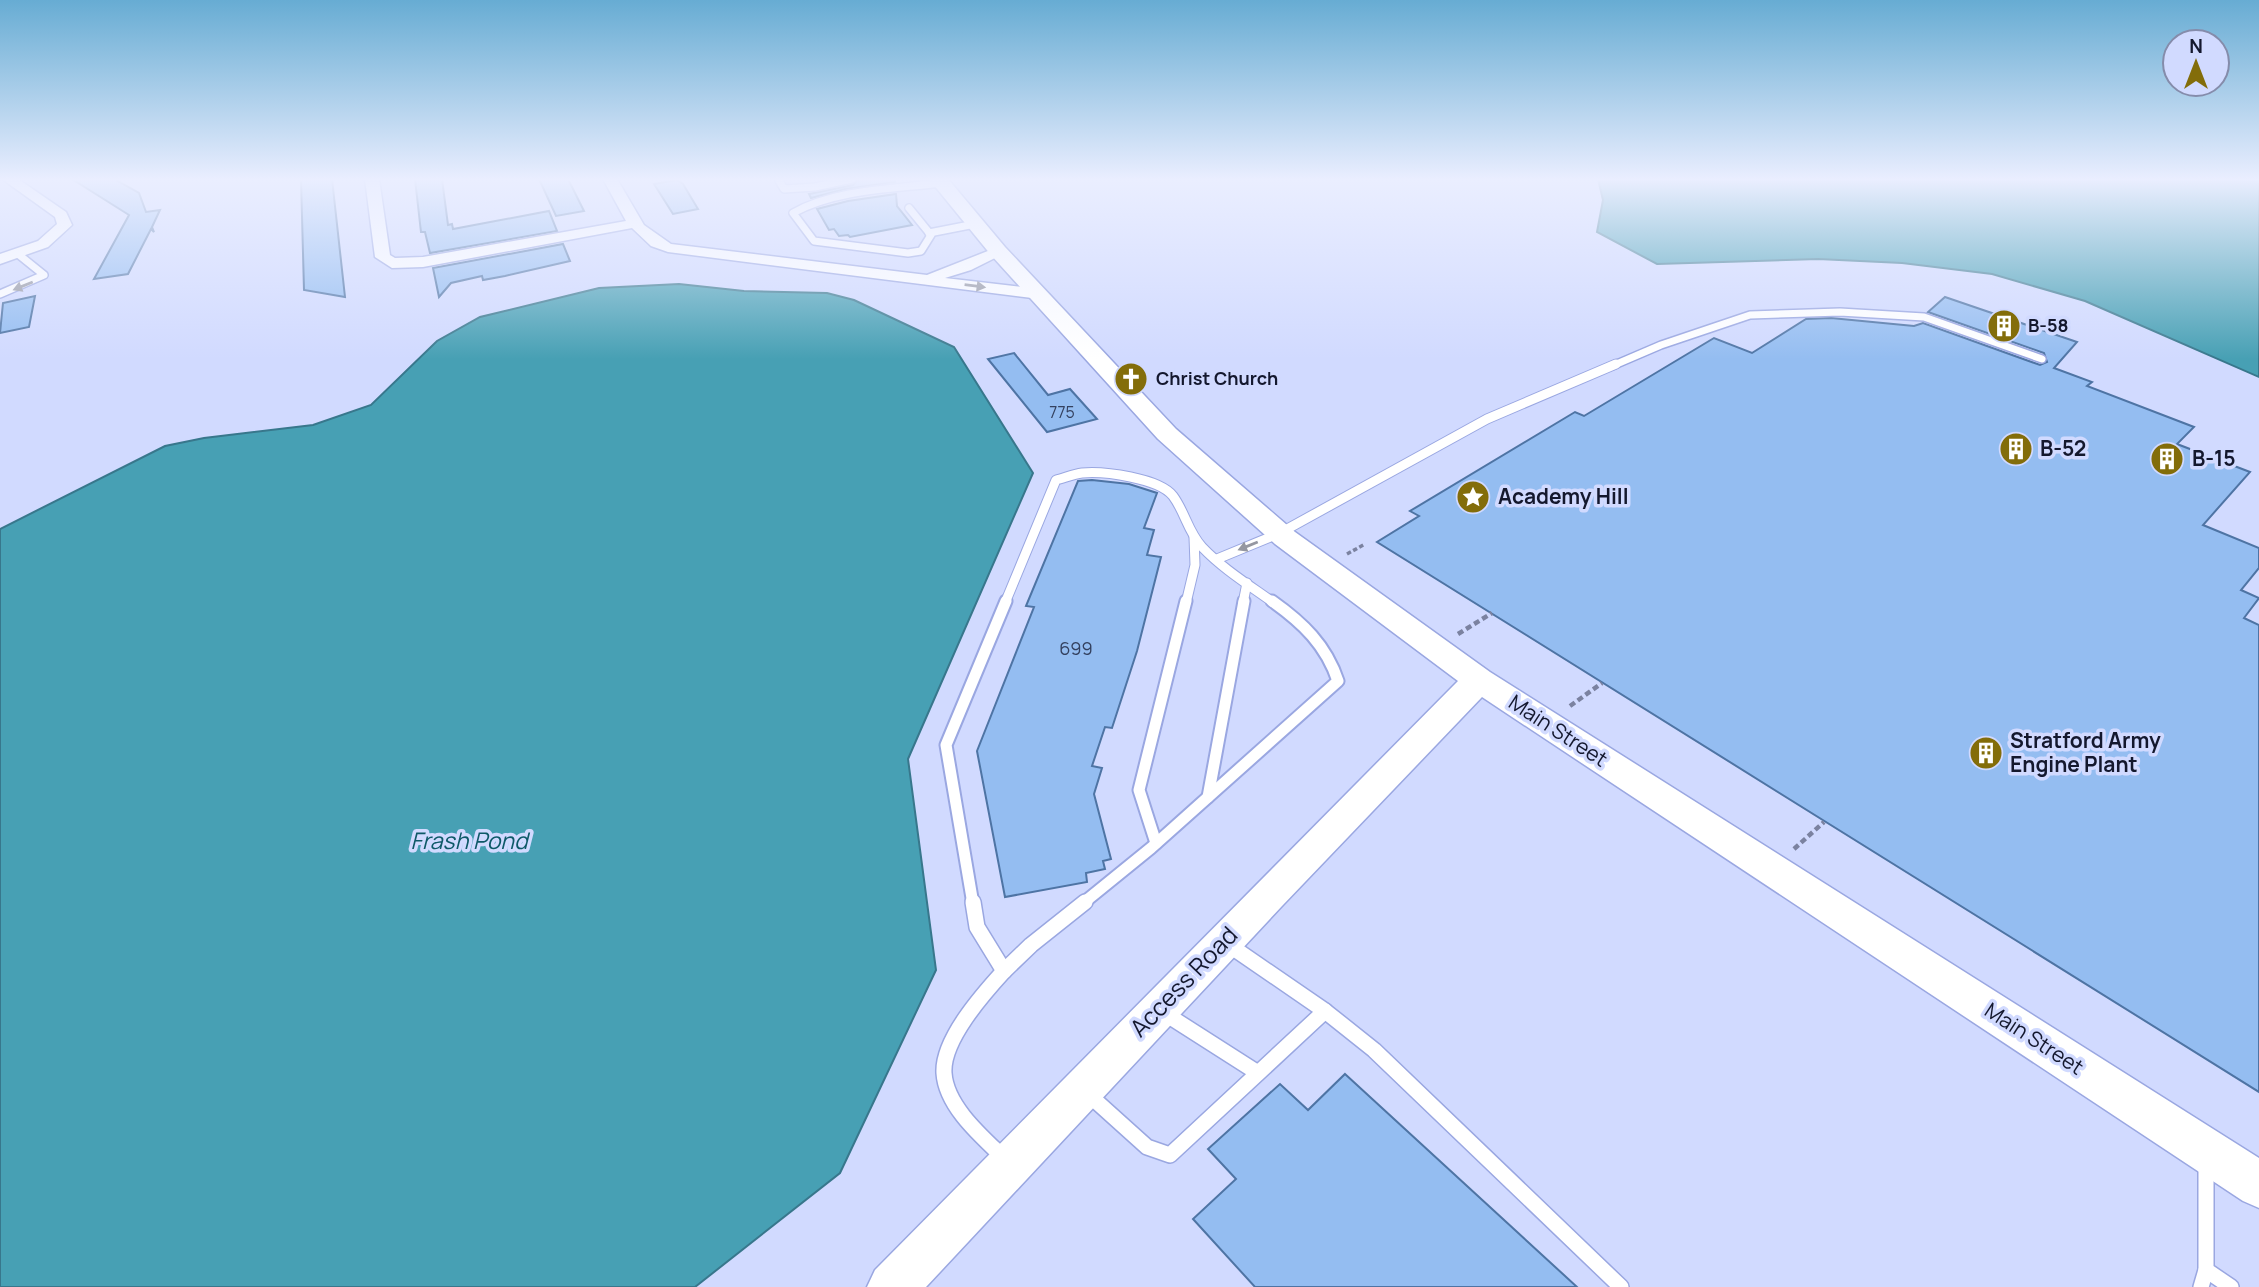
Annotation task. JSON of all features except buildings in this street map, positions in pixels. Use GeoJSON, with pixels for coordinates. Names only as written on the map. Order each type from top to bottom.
{"type":"FeatureCollection","features":[{"type":"Feature","properties":{"kind":"main road","name":"Main Street"},"geometry":{"type":"LineString","coordinates":[[988,239],[1167,434],[1280,534],[1479,680],[2259,1185]]}},
{"type":"Feature","properties":{"kind":"main road","name":"Access Road"},"geometry":{"type":"LineString","coordinates":[[892,1287],[1223,941],[1479,680]]}},
{"type":"Feature","properties":{"kind":"street"},"geometry":{"type":"LineString","coordinates":[[0,260],[49,239]]}},
{"type":"Feature","properties":{"kind":"street"},"geometry":{"type":"LineString","coordinates":[[380,239],[383,257],[392,263],[423,262],[549,239]]}},
{"type":"Feature","properties":{"kind":"street"},"geometry":{"type":"LineString","coordinates":[[652,239],[658,244],[688,252],[1040,294]]}},
{"type":"Feature","properties":{"kind":"street"},"geometry":{"type":"LineString","coordinates":[[910,278],[951,273],[998,251]]}},
{"type":"Feature","properties":{"kind":"lane"},"geometry":{"type":"LineString","coordinates":[[813,239],[823,244],[908,253],[921,251],[928,239]]}},
{"type":"Feature","properties":{"kind":"lane"},"geometry":{"type":"LineString","coordinates":[[0,294],[44,275],[18,254]]}},
{"type":"Feature","properties":{"kind":"lane"},"geometry":{"type":"LineString","coordinates":[[1217,559],[1280,534],[1487,419],[1661,345],[1750,315],[1840,312],[1924,317],[2042,359]]}},
{"type":"Feature","properties":{"kind":"lane"},"geometry":{"type":"LineString","coordinates":[[1004,971],[977,927],[946,745],[1056,480],[1083,473],[1161,483],[1181,506],[1194,536],[1195,565],[1139,790],[1156,843]]}},
{"type":"Feature","properties":{"kind":"lane"},"geometry":{"type":"LineString","coordinates":[[1010,1164],[971,1125],[950,1089],[944,1070],[945,1060],[969,1013],[1004,971],[1062,918],[1121,874],[1338,681],[1335,664],[1317,636],[1217,559],[1194,536]]}},
{"type":"Feature","properties":{"kind":"lane"},"geometry":{"type":"LineString","coordinates":[[1208,797],[1247,583]]}},
{"type":"Feature","properties":{"kind":"lane"},"geometry":{"type":"LineString","coordinates":[[1223,941],[1325,1011],[1374,1050],[1621,1287]]}},
{"type":"Feature","properties":{"kind":"lane"},"geometry":{"type":"LineString","coordinates":[[1158,1009],[1258,1073]]}},
{"type":"Feature","properties":{"kind":"lane"},"geometry":{"type":"LineString","coordinates":[[1082,1088],[1147,1147],[1170,1155],[1325,1011]]}},
{"type":"Feature","properties":{"kind":"lane"},"geometry":{"type":"LineString","coordinates":[[2206,1151],[2204,1279],[2231,1287]]}},
{"type":"Feature","properties":{"kind":"path"},"geometry":{"type":"LineString","coordinates":[[1346,555],[1365,544]]}},
{"type":"Feature","properties":{"kind":"path"},"geometry":{"type":"LineString","coordinates":[[1454,636],[1492,613]]}},
{"type":"Feature","properties":{"kind":"path"},"geometry":{"type":"LineString","coordinates":[[1569,707],[1602,684]]}},
{"type":"Feature","properties":{"kind":"path"},"geometry":{"type":"LineString","coordinates":[[1794,849],[1824,822]]}},
{"type":"Feature","properties":{"kind":"water"},"geometry":{"type":"Polygon","coordinates":[[[1610,239],[2259,239],[2259,377],[2085,301],[1992,274],[1902,263],[1818,259],[1657,264],[1610,239]]]}},
{"type":"Feature","properties":{"kind":"water","name":"Frash Pond"},"geometry":{"type":"Polygon","coordinates":[[[679,284],[744,291],[827,293],[854,300],[954,347],[1033,473],[908,759],[936,970],[840,1173],[695,1287],[0,1287],[0,529],[165,446],[204,438],[313,425],[371,405],[437,341],[480,317],[599,288],[679,284]]]}},
{"type":"Feature","properties":{"kind":"place","name":"B-58"},"geometry":{"type":"Point","coordinates":[2004,326]}},
{"type":"Feature","properties":{"kind":"place","name":"Christ Church"},"geometry":{"type":"Point","coordinates":[1131,379]}},
{"type":"Feature","properties":{"kind":"place","name":"B-52"},"geometry":{"type":"Point","coordinates":[2016,449]}},
{"type":"Feature","properties":{"kind":"place","name":"B-15"},"geometry":{"type":"Point","coordinates":[2167,459]}},
{"type":"Feature","properties":{"kind":"place","name":"Academy Hill"},"geometry":{"type":"Point","coordinates":[1473,497]}},
{"type":"Feature","properties":{"kind":"place","name":"Stratford Army Engine Plant"},"geometry":{"type":"Point","coordinates":[1986,753]}}]}
